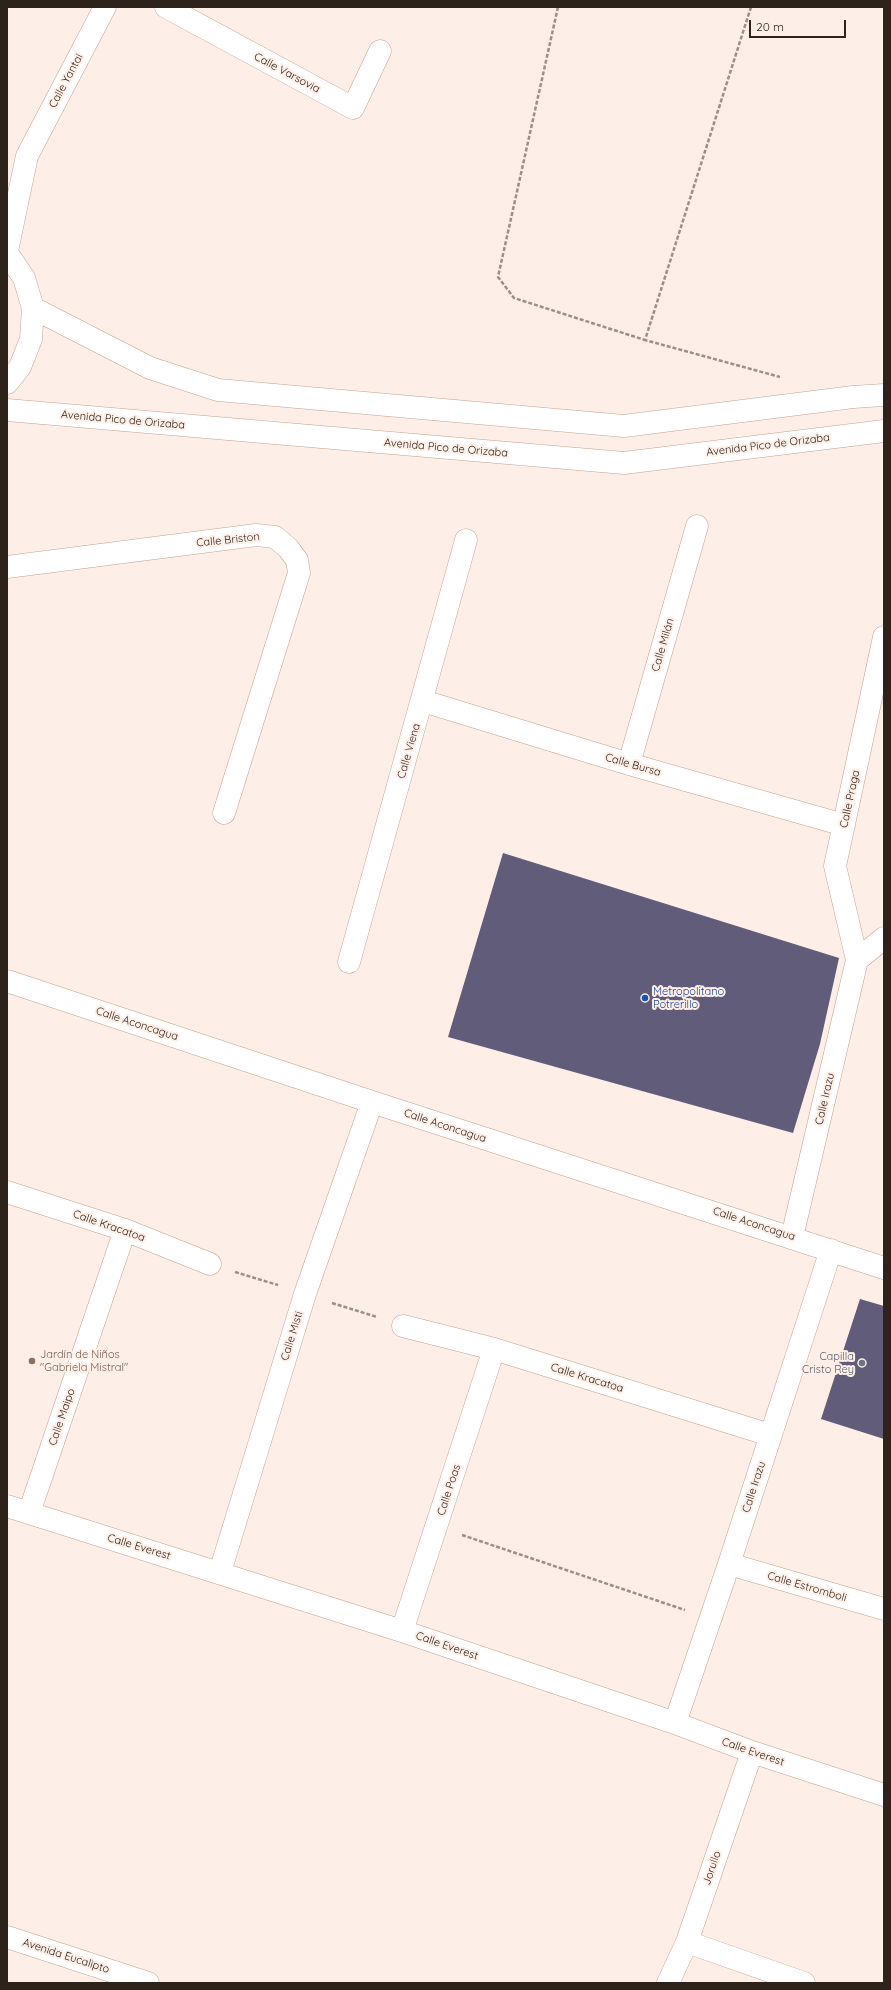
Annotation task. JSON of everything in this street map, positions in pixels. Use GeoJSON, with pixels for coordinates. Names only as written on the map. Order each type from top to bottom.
{"type":"FeatureCollection","features":[{"type":"Feature","properties":{"kind":"street","name":"Calle Yantai"},"geometry":{"type":"LineString","coordinates":[[7,252],[27,156],[105,7]]}},
{"type":"Feature","properties":{"kind":"street","name":"Calle Varsovia"},"geometry":{"type":"LineString","coordinates":[[166,7],[353,108],[380,51]]}},
{"type":"Feature","properties":{"kind":"street","name":"Calle Yantai"},"geometry":{"type":"LineString","coordinates":[[7,174],[27,156]]}},
{"type":"Feature","properties":{"kind":"street"},"geometry":{"type":"LineString","coordinates":[[7,252],[24,278],[33,308],[31,338],[20,367],[7,383]]}},
{"type":"Feature","properties":{"kind":"street"},"geometry":{"type":"LineString","coordinates":[[33,308],[150,368],[218,390],[624,426],[853,397],[884,395]]}},
{"type":"Feature","properties":{"kind":"street","name":"Avenida Pico de Orizaba"},"geometry":{"type":"LineString","coordinates":[[7,410],[624,463],[884,431]]}},
{"type":"Feature","properties":{"kind":"street","name":"Calle Milán"},"geometry":{"type":"LineString","coordinates":[[629,764],[697,526]]}},
{"type":"Feature","properties":{"kind":"street","name":"Calle Briston"},"geometry":{"type":"LineString","coordinates":[[7,567],[256,535],[275,537],[288,548],[297,560],[299,573],[224,813]]}},
{"type":"Feature","properties":{"kind":"street","name":"Calle Viena"},"geometry":{"type":"LineString","coordinates":[[349,962],[423,701],[466,540]]}},
{"type":"Feature","properties":{"kind":"street","name":"Calle Praga"},"geometry":{"type":"LineString","coordinates":[[857,960],[836,866],[884,637]]}},
{"type":"Feature","properties":{"kind":"street","name":"Calle Bursa"},"geometry":{"type":"LineString","coordinates":[[423,701],[629,764],[844,825]]}},
{"type":"Feature","properties":{"kind":"street"},"geometry":{"type":"LineString","coordinates":[[857,960],[884,938]]}},
{"type":"Feature","properties":{"kind":"street","name":"Calle Irazu"},"geometry":{"type":"LineString","coordinates":[[792,1237],[857,960]]}},
{"type":"Feature","properties":{"kind":"street","name":"Calle Aconcagua"},"geometry":{"type":"LineString","coordinates":[[7,981],[372,1102],[884,1268]]}},
{"type":"Feature","properties":{"kind":"street","name":"Calle Misti"},"geometry":{"type":"LineString","coordinates":[[220,1572],[304,1294],[372,1102]]}},
{"type":"Feature","properties":{"kind":"street","name":"Calle Kracatoa"},"geometry":{"type":"LineString","coordinates":[[7,1192],[125,1230],[210,1264]]}},
{"type":"Feature","properties":{"kind":"street","name":"Calle Maipo"},"geometry":{"type":"LineString","coordinates":[[29,1513],[125,1230]]}},
{"type":"Feature","properties":{"kind":"street","name":"Calle Irazu"},"geometry":{"type":"LineString","coordinates":[[675,1723],[729,1564],[831,1250]]}},
{"type":"Feature","properties":{"kind":"street","name":"Calle Kracatoa"},"geometry":{"type":"LineString","coordinates":[[404,1326],[494,1349],[770,1435]]}},
{"type":"Feature","properties":{"kind":"street","name":"Calle Poas"},"geometry":{"type":"LineString","coordinates":[[402,1630],[437,1527],[494,1349]]}},
{"type":"Feature","properties":{"kind":"street","name":"Calle Everest"},"geometry":{"type":"LineString","coordinates":[[7,1506],[402,1630],[675,1723],[752,1752],[884,1795]]}},
{"type":"Feature","properties":{"kind":"street","name":"Calle Estromboli"},"geometry":{"type":"LineString","coordinates":[[729,1564],[884,1609]]}},
{"type":"Feature","properties":{"kind":"street","name":"Jorullo"},"geometry":{"type":"LineString","coordinates":[[668,1983],[687,1942],[752,1752]]}},
{"type":"Feature","properties":{"kind":"street","name":"Avenida Eucalipto"},"geometry":{"type":"LineString","coordinates":[[7,1937],[148,1983]]}},
{"type":"Feature","properties":{"kind":"street"},"geometry":{"type":"LineString","coordinates":[[687,1942],[804,1983]]}},
{"type":"Feature","properties":{"kind":"path"},"geometry":{"type":"LineString","coordinates":[[558,7],[498,277],[514,298],[645,340],[786,379]]}},
{"type":"Feature","properties":{"kind":"path"},"geometry":{"type":"LineString","coordinates":[[645,340],[750,7]]}},
{"type":"Feature","properties":{"kind":"path"},"geometry":{"type":"LineString","coordinates":[[437,1527],[710,1619]]}},
{"type":"Feature","properties":{"kind":"building","name":"Metropolitano Potrerillo"},"geometry":{"type":"Polygon","coordinates":[[[503,853],[839,958],[820,1044],[793,1133],[448,1037],[503,853]]]}},
{"type":"Feature","properties":{"kind":"building","name":"Capilla Cristo Rey"},"geometry":{"type":"Polygon","coordinates":[[[860,1299],[884,1306],[884,1439],[821,1419],[860,1299]]]}},
{"type":"Feature","properties":{"kind":"place","name":"Metropolitano Potrerillo"},"geometry":{"type":"Point","coordinates":[645,998]}},
{"type":"Feature","properties":{"kind":"place","name":"Jardín de Niños \"Gabriela Mistral\""},"geometry":{"type":"Point","coordinates":[32,1361]}},
{"type":"Feature","properties":{"kind":"place","name":"Capilla Cristo Rey"},"geometry":{"type":"Point","coordinates":[862,1363]}}]}
